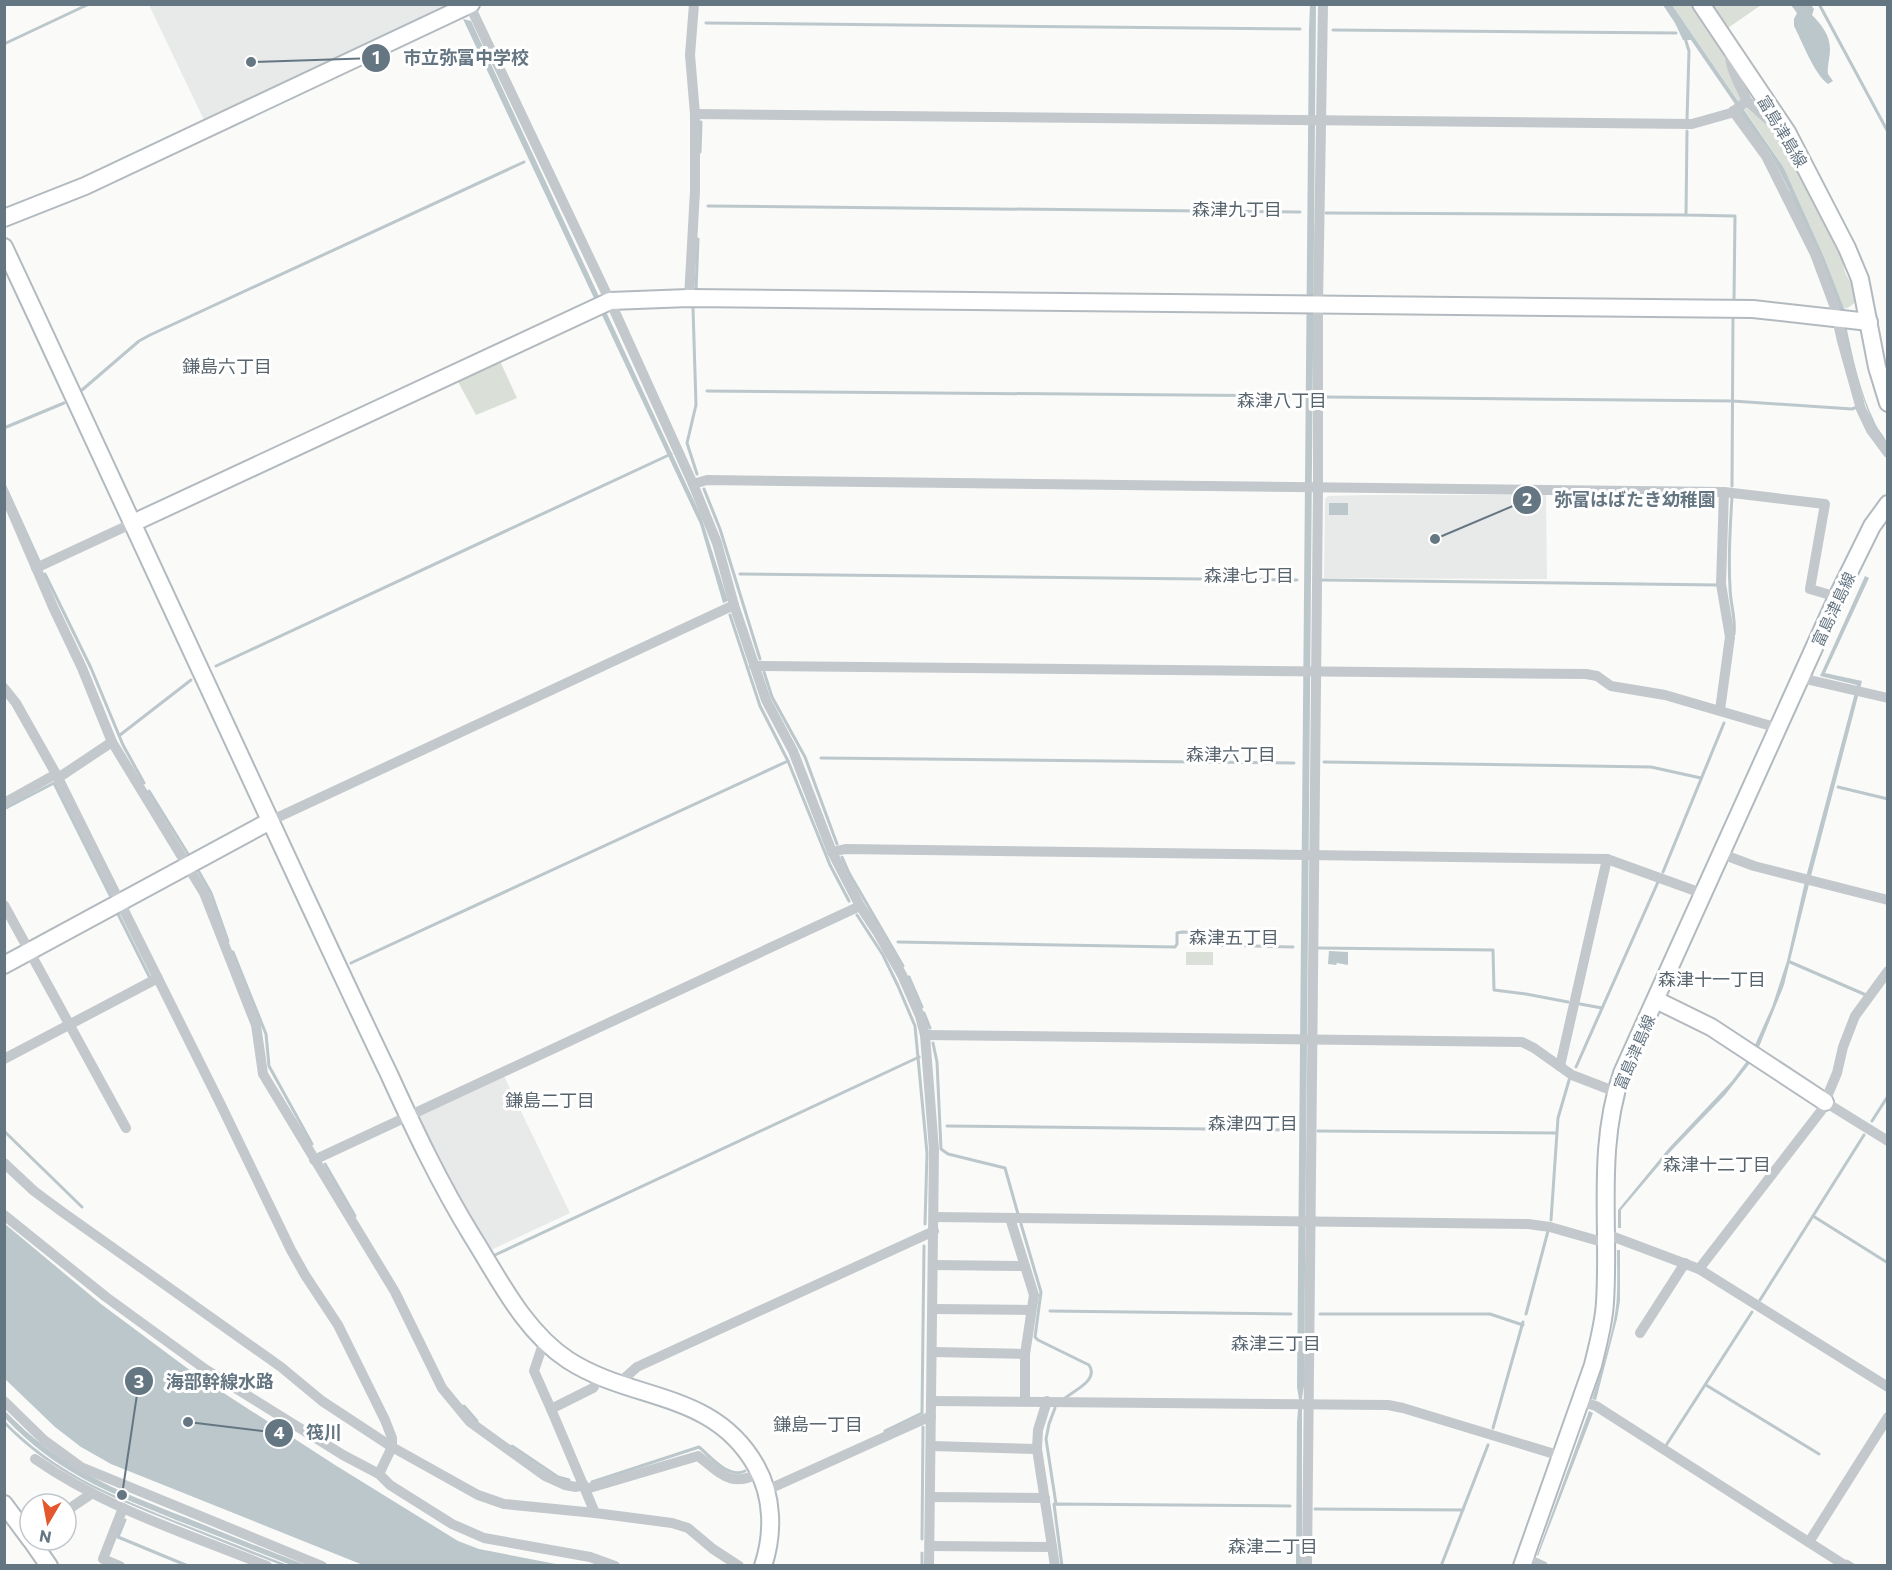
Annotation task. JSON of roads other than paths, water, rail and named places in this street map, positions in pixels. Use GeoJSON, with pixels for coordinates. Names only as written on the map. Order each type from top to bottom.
{"type":"FeatureCollection","features":[{"type":"Feature","properties":{"kind":"street"},"geometry":{"type":"LineString","coordinates":[[689,298],[695,190],[695,114],[690,55],[694,4]]}},
{"type":"Feature","properties":{"kind":"street"},"geometry":{"type":"LineString","coordinates":[[1307,1566],[1303,1403],[1307,1039],[1315,856],[1311,670],[1312,305],[1315,121],[1323,4]]}},
{"type":"Feature","properties":{"kind":"street","name":"富島津島線"},"geometry":{"type":"LineString","coordinates":[[1701,4],[1786,132],[1846,248],[1860,279],[1877,367],[1887,403]]}},
{"type":"Feature","properties":{"kind":"street"},"geometry":{"type":"LineString","coordinates":[[4,218],[85,186],[470,5],[603,304],[693,484],[717,543],[734,605],[766,700],[793,751],[832,852],[860,906],[879,933],[902,975],[920,1016],[925,1035],[934,1150],[929,1566]]}},
{"type":"Feature","properties":{"kind":"street"},"geometry":{"type":"LineString","coordinates":[[1730,47],[1729,58],[1740,106],[1815,254],[1834,305],[1842,319],[1861,409],[1870,430],[1887,453]]}},
{"type":"Feature","properties":{"kind":"street"},"geometry":{"type":"LineString","coordinates":[[695,114],[1692,124],[1740,106],[1786,132]]}},
{"type":"Feature","properties":{"kind":"street"},"geometry":{"type":"LineString","coordinates":[[4,247],[270,821],[453,1206],[524,1317],[544,1341],[568,1359],[600,1377],[672,1400],[720,1423],[735,1435],[760,1473],[769,1498],[770,1535],[763,1566]]}},
{"type":"Feature","properties":{"kind":"street"},"geometry":{"type":"LineString","coordinates":[[36,568],[603,304],[689,298],[1753,309],[1869,322]]}},
{"type":"Feature","properties":{"kind":"street"},"geometry":{"type":"LineString","coordinates":[[693,484],[707,480],[1724,492],[1825,504],[1810,589],[1838,597]]}},
{"type":"Feature","properties":{"kind":"street"},"geometry":{"type":"LineString","coordinates":[[1720,710],[1730,637],[1721,584],[1724,492]]}},
{"type":"Feature","properties":{"kind":"street"},"geometry":{"type":"LineString","coordinates":[[4,493],[82,668],[112,742],[204,893],[256,1025],[263,1074],[395,1293],[442,1388],[470,1422],[545,1476],[576,1487],[585,1487],[698,1456],[730,1479],[745,1481],[760,1473]]}},
{"type":"Feature","properties":{"kind":"street","name":"富島津島線"},"geometry":{"type":"LineString","coordinates":[[1524,1562],[1593,1365],[1599,1339],[1605,1305],[1605,1186],[1608,1137],[1611,1109],[1622,1073],[1838,597],[1872,526],[1887,504]]}},
{"type":"Feature","properties":{"kind":"street"},"geometry":{"type":"LineString","coordinates":[[4,965],[270,821],[734,605]]}},
{"type":"Feature","properties":{"kind":"street"},"geometry":{"type":"LineString","coordinates":[[754,666],[1586,674],[1597,676],[1611,686],[1665,695],[1778,728]]}},
{"type":"Feature","properties":{"kind":"street"},"geometry":{"type":"LineString","coordinates":[[1802,678],[1887,698]]}},
{"type":"Feature","properties":{"kind":"street"},"geometry":{"type":"LineString","coordinates":[[4,688],[16,704],[57,776],[291,1250],[304,1275],[343,1336],[385,1420],[392,1438],[392,1447],[380,1474]]}},
{"type":"Feature","properties":{"kind":"street"},"geometry":{"type":"LineString","coordinates":[[4,803],[57,776],[112,742]]}},
{"type":"Feature","properties":{"kind":"street"},"geometry":{"type":"LineString","coordinates":[[832,852],[845,849],[1607,859],[1704,894]]}},
{"type":"Feature","properties":{"kind":"street"},"geometry":{"type":"LineString","coordinates":[[1722,854],[1754,866],[1887,900]]}},
{"type":"Feature","properties":{"kind":"street"},"geometry":{"type":"LineString","coordinates":[[1560,1066],[1607,859]]}},
{"type":"Feature","properties":{"kind":"street"},"geometry":{"type":"LineString","coordinates":[[4,905],[126,1128]]}},
{"type":"Feature","properties":{"kind":"street"},"geometry":{"type":"LineString","coordinates":[[314,1160],[860,906]]}},
{"type":"Feature","properties":{"kind":"street"},"geometry":{"type":"LineString","coordinates":[[1699,1269],[1821,1111],[1837,1073],[1843,1047],[1855,1016],[1887,971]]}},
{"type":"Feature","properties":{"kind":"street"},"geometry":{"type":"LineString","coordinates":[[4,1059],[158,978]]}},
{"type":"Feature","properties":{"kind":"street"},"geometry":{"type":"LineString","coordinates":[[1656,1000],[1711,1027],[1887,1141]]}},
{"type":"Feature","properties":{"kind":"street"},"geometry":{"type":"LineString","coordinates":[[925,1035],[1522,1042],[1572,1075],[1616,1092]]}},
{"type":"Feature","properties":{"kind":"street"},"geometry":{"type":"LineString","coordinates":[[4,1163],[34,1191],[61,1211],[281,1367],[322,1401],[392,1447],[492,1501],[550,1510],[672,1523],[688,1528],[713,1549],[739,1566]]}},
{"type":"Feature","properties":{"kind":"street"},"geometry":{"type":"LineString","coordinates":[[4,1215],[106,1297],[205,1369],[343,1455],[380,1474],[390,1485],[452,1524],[484,1538],[590,1557],[615,1566]]}},
{"type":"Feature","properties":{"kind":"street"},"geometry":{"type":"LineString","coordinates":[[934,1217],[1528,1224],[1550,1227],[1606,1238],[1699,1269],[1887,1387]]}},
{"type":"Feature","properties":{"kind":"street"},"geometry":{"type":"LineString","coordinates":[[1010,1218],[1034,1295],[1025,1354],[1025,1401]]}},
{"type":"Feature","properties":{"kind":"street"},"geometry":{"type":"LineString","coordinates":[[619,1383],[637,1367],[934,1231]]}},
{"type":"Feature","properties":{"kind":"street"},"geometry":{"type":"LineString","coordinates":[[1640,1333],[1685,1263]]}},
{"type":"Feature","properties":{"kind":"street"},"geometry":{"type":"LineString","coordinates":[[933,1265],[1025,1266]]}},
{"type":"Feature","properties":{"kind":"street"},"geometry":{"type":"LineString","coordinates":[[933,1309],[1031,1310]]}},
{"type":"Feature","properties":{"kind":"street"},"geometry":{"type":"LineString","coordinates":[[544,1341],[534,1371],[595,1513]]}},
{"type":"Feature","properties":{"kind":"street"},"geometry":{"type":"LineString","coordinates":[[932,1352],[1025,1354]]}},
{"type":"Feature","properties":{"kind":"street"},"geometry":{"type":"LineString","coordinates":[[551,1408],[593,1388],[600,1377]]}},
{"type":"Feature","properties":{"kind":"street"},"geometry":{"type":"LineString","coordinates":[[4,1401],[44,1440],[81,1467],[322,1566]]}},
{"type":"Feature","properties":{"kind":"street"},"geometry":{"type":"LineString","coordinates":[[932,1401],[1303,1403],[1403,1408],[1561,1455]]}},
{"type":"Feature","properties":{"kind":"street"},"geometry":{"type":"LineString","coordinates":[[1047,1401],[1038,1430],[1037,1449],[1055,1566]]}},
{"type":"Feature","properties":{"kind":"street"},"geometry":{"type":"LineString","coordinates":[[1580,1401],[1596,1406],[1846,1566]]}},
{"type":"Feature","properties":{"kind":"street"},"geometry":{"type":"LineString","coordinates":[[767,1490],[931,1416]]}},
{"type":"Feature","properties":{"kind":"street"},"geometry":{"type":"LineString","coordinates":[[1809,1542],[1887,1417]]}},
{"type":"Feature","properties":{"kind":"street"},"geometry":{"type":"LineString","coordinates":[[931,1446],[1037,1449]]}},
{"type":"Feature","properties":{"kind":"street"},"geometry":{"type":"LineString","coordinates":[[35,1459],[91,1494],[267,1566]]}},
{"type":"Feature","properties":{"kind":"street"},"geometry":{"type":"LineString","coordinates":[[78,1503],[91,1494]]}},
{"type":"Feature","properties":{"kind":"street"},"geometry":{"type":"LineString","coordinates":[[931,1497],[1045,1498]]}},
{"type":"Feature","properties":{"kind":"street"},"geometry":{"type":"LineString","coordinates":[[4,1504],[18,1523]]}},
{"type":"Feature","properties":{"kind":"street"},"geometry":{"type":"LineString","coordinates":[[120,1566],[103,1559],[123,1508]]}},
{"type":"Feature","properties":{"kind":"street"},"geometry":{"type":"LineString","coordinates":[[930,1546],[1052,1547]]}},
{"type":"Feature","properties":{"kind":"street"},"geometry":{"type":"LineString","coordinates":[[39,1552],[49,1566]]}},
{"type":"Feature","properties":{"kind":"street"},"geometry":{"type":"LineString","coordinates":[[1524,1562],[1543,1566]]}},
{"type":"Feature","properties":{"kind":"waterway"},"geometry":{"type":"LineString","coordinates":[[4,44],[89,4]]}},
{"type":"Feature","properties":{"kind":"waterway"},"geometry":{"type":"LineString","coordinates":[[1819,4],[1888,132]]}},
{"type":"Feature","properties":{"kind":"waterway"},"geometry":{"type":"LineString","coordinates":[[706,23],[1300,29]]}},
{"type":"Feature","properties":{"kind":"waterway"},"geometry":{"type":"LineString","coordinates":[[1333,30],[1676,33]]}},
{"type":"Feature","properties":{"kind":"waterway"},"geometry":{"type":"LineString","coordinates":[[1685,38],[1689,51],[1687,120]]}},
{"type":"Feature","properties":{"kind":"waterway"},"geometry":{"type":"LineString","coordinates":[[700,152],[701,122]]}},
{"type":"Feature","properties":{"kind":"waterway"},"geometry":{"type":"LineString","coordinates":[[1687,131],[1686,215],[1735,216],[1734,301]]}},
{"type":"Feature","properties":{"kind":"waterway"},"geometry":{"type":"LineString","coordinates":[[82,390],[139,341],[150,335],[524,162]]}},
{"type":"Feature","properties":{"kind":"waterway"},"geometry":{"type":"LineString","coordinates":[[708,206],[1300,212]]}},
{"type":"Feature","properties":{"kind":"waterway"},"geometry":{"type":"LineString","coordinates":[[1326,213],[1686,215]]}},
{"type":"Feature","properties":{"kind":"waterway"},"geometry":{"type":"LineString","coordinates":[[696,291],[698,239]]}},
{"type":"Feature","properties":{"kind":"waterway"},"geometry":{"type":"LineString","coordinates":[[693,308],[696,405],[687,443],[697,474]]}},
{"type":"Feature","properties":{"kind":"waterway"},"geometry":{"type":"LineString","coordinates":[[1732,486],[1733,315]]}},
{"type":"Feature","properties":{"kind":"waterway"},"geometry":{"type":"LineString","coordinates":[[707,391],[1299,396]]}},
{"type":"Feature","properties":{"kind":"waterway"},"geometry":{"type":"LineString","coordinates":[[1327,397],[1733,401],[1852,409],[1857,407]]}},
{"type":"Feature","properties":{"kind":"waterway"},"geometry":{"type":"LineString","coordinates":[[4,428],[64,403]]}},
{"type":"Feature","properties":{"kind":"waterway"},"geometry":{"type":"LineString","coordinates":[[216,666],[671,454]]}},
{"type":"Feature","properties":{"kind":"waterway"},"geometry":{"type":"LineString","coordinates":[[4,484],[39,561]]}},
{"type":"Feature","properties":{"kind":"waterway"},"geometry":{"type":"LineString","coordinates":[[704,489],[720,529],[760,659]]}},
{"type":"Feature","properties":{"kind":"waterway"},"geometry":{"type":"LineString","coordinates":[[1732,497],[1729,564],[1734,634]]}},
{"type":"Feature","properties":{"kind":"waterway"},"geometry":{"type":"LineString","coordinates":[[45,574],[91,668],[123,745],[144,783]]}},
{"type":"Feature","properties":{"kind":"waterway"},"geometry":{"type":"LineString","coordinates":[[740,574],[1297,580]]}},
{"type":"Feature","properties":{"kind":"waterway"},"geometry":{"type":"LineString","coordinates":[[1322,580],[1717,585]]}},
{"type":"Feature","properties":{"kind":"waterway"},"geometry":{"type":"LineString","coordinates":[[730,615],[760,706],[788,761],[830,865],[849,901]]}},
{"type":"Feature","properties":{"kind":"waterway"},"geometry":{"type":"LineString","coordinates":[[764,672],[772,697],[805,757],[837,844]]}},
{"type":"Feature","properties":{"kind":"waterway"},"geometry":{"type":"LineString","coordinates":[[120,735],[191,680]]}},
{"type":"Feature","properties":{"kind":"waterway"},"geometry":{"type":"LineString","coordinates":[[1663,872],[1724,723]]}},
{"type":"Feature","properties":{"kind":"waterway"},"geometry":{"type":"LineString","coordinates":[[821,758],[1294,763]]}},
{"type":"Feature","properties":{"kind":"waterway"},"geometry":{"type":"LineString","coordinates":[[351,963],[788,761]]}},
{"type":"Feature","properties":{"kind":"waterway"},"geometry":{"type":"LineString","coordinates":[[1324,762],[1651,767],[1701,778]]}},
{"type":"Feature","properties":{"kind":"waterway"},"geometry":{"type":"LineString","coordinates":[[4,809],[54,783],[110,895]]}},
{"type":"Feature","properties":{"kind":"waterway"},"geometry":{"type":"LineString","coordinates":[[1838,787],[1888,799]]}},
{"type":"Feature","properties":{"kind":"waterway"},"geometry":{"type":"LineString","coordinates":[[149,791],[188,854]]}},
{"type":"Feature","properties":{"kind":"waterway"},"geometry":{"type":"LineString","coordinates":[[842,857],[903,966]]}},
{"type":"Feature","properties":{"kind":"waterway"},"geometry":{"type":"LineString","coordinates":[[199,872],[211,893],[228,941]]}},
{"type":"Feature","properties":{"kind":"waterway"},"geometry":{"type":"LineString","coordinates":[[1576,1067],[1658,882]]}},
{"type":"Feature","properties":{"kind":"waterway"},"geometry":{"type":"LineString","coordinates":[[117,912],[150,978]]}},
{"type":"Feature","properties":{"kind":"waterway"},"geometry":{"type":"LineString","coordinates":[[857,915],[883,955],[915,1026],[927,1153],[925,1224]]}},
{"type":"Feature","properties":{"kind":"waterway"},"geometry":{"type":"LineString","coordinates":[[898,942],[1175,947],[1177,933],[1182,932],[1219,933],[1219,945],[1293,947]]}},
{"type":"Feature","properties":{"kind":"waterway"},"geometry":{"type":"LineString","coordinates":[[1318,948],[1493,950],[1494,990],[1568,1002]]}},
{"type":"Feature","properties":{"kind":"waterway"},"geometry":{"type":"LineString","coordinates":[[233,952],[266,1034],[269,1066],[312,1144]]}},
{"type":"Feature","properties":{"kind":"waterway"},"geometry":{"type":"LineString","coordinates":[[1790,962],[1866,995]]}},
{"type":"Feature","properties":{"kind":"waterway"},"geometry":{"type":"LineString","coordinates":[[909,977],[922,1007]]}},
{"type":"Feature","properties":{"kind":"waterway"},"geometry":{"type":"LineString","coordinates":[[1580,1004],[1602,1008]]}},
{"type":"Feature","properties":{"kind":"waterway"},"geometry":{"type":"LineString","coordinates":[[924,1013],[930,1028]]}},
{"type":"Feature","properties":{"kind":"waterway"},"geometry":{"type":"LineString","coordinates":[[933,1043],[937,1062],[941,1149],[948,1154],[1005,1168],[1018,1214]]}},
{"type":"Feature","properties":{"kind":"waterway"},"geometry":{"type":"LineString","coordinates":[[495,1255],[919,1057]]}},
{"type":"Feature","properties":{"kind":"waterway"},"geometry":{"type":"LineString","coordinates":[[1551,1220],[1558,1118],[1570,1077]]}},
{"type":"Feature","properties":{"kind":"waterway"},"geometry":{"type":"LineString","coordinates":[[1872,1121],[1888,1096]]}},
{"type":"Feature","properties":{"kind":"waterway"},"geometry":{"type":"LineString","coordinates":[[947,1126],[1293,1130]]}},
{"type":"Feature","properties":{"kind":"waterway"},"geometry":{"type":"LineString","coordinates":[[4,1131],[82,1207]]}},
{"type":"Feature","properties":{"kind":"waterway"},"geometry":{"type":"LineString","coordinates":[[1318,1131],[1556,1133]]}},
{"type":"Feature","properties":{"kind":"waterway"},"geometry":{"type":"LineString","coordinates":[[1760,1300],[1864,1135]]}},
{"type":"Feature","properties":{"kind":"waterway"},"geometry":{"type":"LineString","coordinates":[[325,1164],[355,1216]]}},
{"type":"Feature","properties":{"kind":"waterway"},"geometry":{"type":"LineString","coordinates":[[1813,1216],[1888,1263]]}},
{"type":"Feature","properties":{"kind":"waterway"},"geometry":{"type":"LineString","coordinates":[[1021,1224],[1041,1292],[1035,1337],[1089,1365],[1091,1370],[1088,1380],[1065,1398]]}},
{"type":"Feature","properties":{"kind":"waterway"},"geometry":{"type":"LineString","coordinates":[[1526,1314],[1548,1231]]}},
{"type":"Feature","properties":{"kind":"waterway"},"geometry":{"type":"LineString","coordinates":[[885,1431],[922,1413],[924,1246]]}},
{"type":"Feature","properties":{"kind":"waterway"},"geometry":{"type":"LineString","coordinates":[[1050,1311],[1291,1314]]}},
{"type":"Feature","properties":{"kind":"waterway"},"geometry":{"type":"LineString","coordinates":[[1665,1447],[1752,1312]]}},
{"type":"Feature","properties":{"kind":"waterway"},"geometry":{"type":"LineString","coordinates":[[1320,1314],[1490,1314],[1523,1325]]}},
{"type":"Feature","properties":{"kind":"waterway"},"geometry":{"type":"LineString","coordinates":[[1493,1428],[1523,1322]]}},
{"type":"Feature","properties":{"kind":"waterway"},"geometry":{"type":"LineString","coordinates":[[1706,1385],[1819,1454]]}},
{"type":"Feature","properties":{"kind":"waterway"},"geometry":{"type":"LineString","coordinates":[[464,1406],[477,1421]]}},
{"type":"Feature","properties":{"kind":"waterway"},"geometry":{"type":"LineString","coordinates":[[1055,1408],[1046,1439],[1056,1504]]}},
{"type":"Feature","properties":{"kind":"waterway"},"geometry":{"type":"LineString","coordinates":[[922,1539],[923,1427]]}},
{"type":"Feature","properties":{"kind":"waterway"},"geometry":{"type":"LineString","coordinates":[[1441,1566],[1488,1445]]}},
{"type":"Feature","properties":{"kind":"waterway"},"geometry":{"type":"LineString","coordinates":[[512,1446],[558,1477],[569,1480]]}},
{"type":"Feature","properties":{"kind":"waterway"},"geometry":{"type":"LineString","coordinates":[[592,1482],[699,1447],[726,1470],[739,1473],[745,1471]]}},
{"type":"Feature","properties":{"kind":"waterway"},"geometry":{"type":"LineString","coordinates":[[1062,1566],[1054,1504],[1290,1506]]}},
{"type":"Feature","properties":{"kind":"waterway"},"geometry":{"type":"LineString","coordinates":[[1315,1509],[1463,1510]]}},
{"type":"Feature","properties":{"kind":"waterway"},"geometry":{"type":"LineString","coordinates":[[125,1520],[118,1537],[188,1566]]}},
{"type":"Feature","properties":{"kind":"waterway"},"geometry":{"type":"LineString","coordinates":[[922,1553],[922,1566]]}},
{"type":"Feature","properties":{"kind":"waterway"},"geometry":{"type":"LineString","coordinates":[[1847,1561],[1855,1566]]}},
{"type":"Feature","properties":{"kind":"place","name":"市立弥冨中学校"},"geometry":{"type":"Point","coordinates":[251,62]}},
{"type":"Feature","properties":{"kind":"place","name":"弥富はばたき幼稚園"},"geometry":{"type":"Point","coordinates":[1435,539]}},
{"type":"Feature","properties":{"kind":"place","name":"筏川"},"geometry":{"type":"Point","coordinates":[188,1422]}},
{"type":"Feature","properties":{"kind":"place","name":"海部幹線水路"},"geometry":{"type":"Point","coordinates":[122,1495]}},
{"type":"Feature","properties":{"kind":"district","name":"森津九丁目"},"geometry":{"type":"Point","coordinates":[1237,209]}},
{"type":"Feature","properties":{"kind":"district","name":"鎌島六丁目"},"geometry":{"type":"Point","coordinates":[227,366]}},
{"type":"Feature","properties":{"kind":"district","name":"森津八丁目"},"geometry":{"type":"Point","coordinates":[1282,400]}},
{"type":"Feature","properties":{"kind":"district","name":"森津七丁目"},"geometry":{"type":"Point","coordinates":[1249,575]}},
{"type":"Feature","properties":{"kind":"district","name":"森津六丁目"},"geometry":{"type":"Point","coordinates":[1231,754]}},
{"type":"Feature","properties":{"kind":"district","name":"森津五丁目"},"geometry":{"type":"Point","coordinates":[1234,937]}},
{"type":"Feature","properties":{"kind":"district","name":"森津十一丁目"},"geometry":{"type":"Point","coordinates":[1712,979]}},
{"type":"Feature","properties":{"kind":"district","name":"鎌島二丁目"},"geometry":{"type":"Point","coordinates":[550,1100]}},
{"type":"Feature","properties":{"kind":"district","name":"森津四丁目"},"geometry":{"type":"Point","coordinates":[1253,1123]}},
{"type":"Feature","properties":{"kind":"district","name":"森津十二丁目"},"geometry":{"type":"Point","coordinates":[1717,1164]}},
{"type":"Feature","properties":{"kind":"district","name":"森津三丁目"},"geometry":{"type":"Point","coordinates":[1276,1343]}},
{"type":"Feature","properties":{"kind":"district","name":"鎌島一丁目"},"geometry":{"type":"Point","coordinates":[818,1424]}},
{"type":"Feature","properties":{"kind":"district","name":"森津二丁目"},"geometry":{"type":"Point","coordinates":[1273,1546]}}]}
